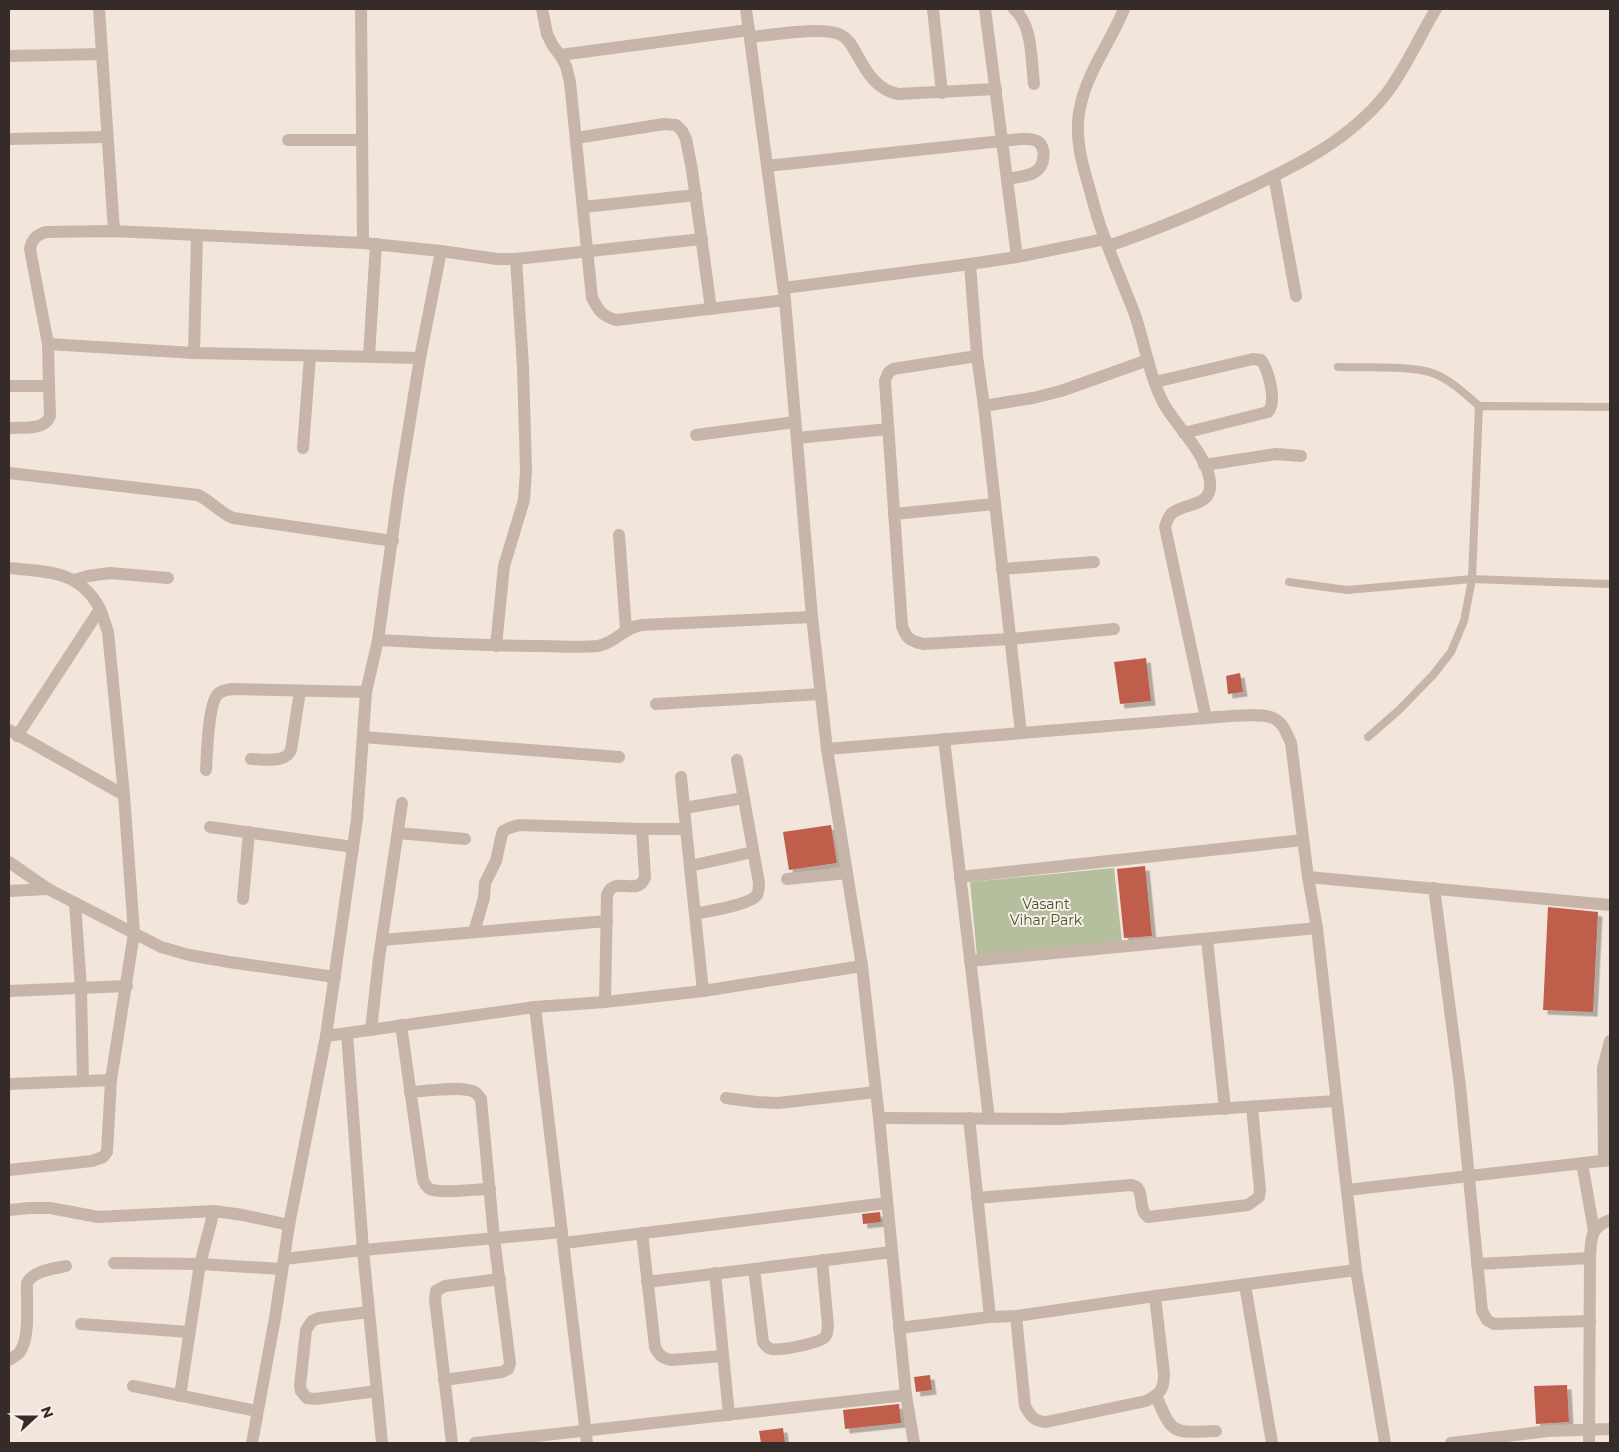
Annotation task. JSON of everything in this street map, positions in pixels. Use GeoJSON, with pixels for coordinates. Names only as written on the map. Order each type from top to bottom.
{"type":"FeatureCollection","features":[{"type":"Feature","properties":{"kind":"street"},"geometry":{"type":"LineString","coordinates":[[99,9],[114,232]]}},
{"type":"Feature","properties":{"kind":"street"},"geometry":{"type":"LineString","coordinates":[[361,9],[362,243]]}},
{"type":"Feature","properties":{"kind":"street"},"geometry":{"type":"LineString","coordinates":[[542,9],[547,34],[566,66],[570,82],[592,298],[598,310],[606,317],[616,320],[711,309],[784,294],[1106,242],[1161,227],[1210,207],[1295,166],[1332,144],[1360,122],[1386,94],[1412,54],[1436,9]]}},
{"type":"Feature","properties":{"kind":"street"},"geometry":{"type":"LineString","coordinates":[[746,9],[784,294],[812,617],[827,749],[862,966],[906,1395],[914,1443]]}},
{"type":"Feature","properties":{"kind":"street"},"geometry":{"type":"LineString","coordinates":[[933,9],[942,93]]}},
{"type":"Feature","properties":{"kind":"street"},"geometry":{"type":"LineString","coordinates":[[985,9],[1017,257]]}},
{"type":"Feature","properties":{"kind":"street"},"geometry":{"type":"LineString","coordinates":[[1014,9],[1025,22],[1028,33],[1034,84]]}},
{"type":"Feature","properties":{"kind":"street"},"geometry":{"type":"LineString","coordinates":[[1124,9],[1083,93],[1078,134],[1084,169],[1106,242],[1134,314],[1155,382],[1165,405],[1201,458],[1208,473],[1210,487],[1204,500],[1172,514],[1167,520],[1165,527],[1206,718]]}},
{"type":"Feature","properties":{"kind":"street"},"geometry":{"type":"LineString","coordinates":[[560,54],[749,34],[820,31],[843,36],[849,42],[870,77],[883,89],[898,94],[996,89]]}},
{"type":"Feature","properties":{"kind":"street"},"geometry":{"type":"LineString","coordinates":[[9,56],[102,54]]}},
{"type":"Feature","properties":{"kind":"street"},"geometry":{"type":"LineString","coordinates":[[576,138],[664,124],[676,125],[682,131],[686,139],[696,195],[711,309]]}},
{"type":"Feature","properties":{"kind":"street"},"geometry":{"type":"LineString","coordinates":[[9,138],[107,137]]}},
{"type":"Feature","properties":{"kind":"street"},"geometry":{"type":"LineString","coordinates":[[767,166],[1031,138],[1038,141],[1042,148],[1043,160],[1041,167],[1035,172],[1007,179]]}},
{"type":"Feature","properties":{"kind":"street"},"geometry":{"type":"LineString","coordinates":[[288,140],[362,140]]}},
{"type":"Feature","properties":{"kind":"street"},"geometry":{"type":"LineString","coordinates":[[1274,176],[1296,296]]}},
{"type":"Feature","properties":{"kind":"street"},"geometry":{"type":"LineString","coordinates":[[583,207],[696,195]]}},
{"type":"Feature","properties":{"kind":"street"},"geometry":{"type":"LineString","coordinates":[[9,428],[44,425],[50,416],[48,344],[30,249],[32,240],[46,232],[114,232],[362,243],[496,259],[516,259],[702,239]]}},
{"type":"Feature","properties":{"kind":"street"},"geometry":{"type":"LineString","coordinates":[[194,353],[197,237]]}},
{"type":"Feature","properties":{"kind":"street"},"geometry":{"type":"LineString","coordinates":[[370,356],[376,244]]}},
{"type":"Feature","properties":{"kind":"street"},"geometry":{"type":"LineString","coordinates":[[252,1443],[275,1318],[289,1225],[326,1036],[357,819],[366,692],[378,640],[398,488],[420,358],[441,251]]}},
{"type":"Feature","properties":{"kind":"street"},"geometry":{"type":"LineString","coordinates":[[496,646],[504,566],[524,500],[526,470],[523,366],[516,259]]}},
{"type":"Feature","properties":{"kind":"street"},"geometry":{"type":"LineString","coordinates":[[970,264],[977,356],[1021,733]]}},
{"type":"Feature","properties":{"kind":"street"},"geometry":{"type":"LineString","coordinates":[[48,344],[194,353],[420,358]]}},
{"type":"Feature","properties":{"kind":"street"},"geometry":{"type":"LineString","coordinates":[[302,448],[310,356]]}},
{"type":"Feature","properties":{"kind":"street"},"geometry":{"type":"LineString","coordinates":[[977,356],[893,369],[888,373],[885,381],[902,626],[906,635],[911,641],[923,644],[1010,639],[1114,629]]}},
{"type":"Feature","properties":{"kind":"street"},"geometry":{"type":"LineString","coordinates":[[1155,382],[1253,359],[1261,360],[1265,365],[1273,402],[1268,412],[1184,433]]}},
{"type":"Feature","properties":{"kind":"street"},"geometry":{"type":"LineString","coordinates":[[984,406],[1033,398],[1061,391],[1148,360]]}},
{"type":"Feature","properties":{"kind":"street"},"geometry":{"type":"LineString","coordinates":[[9,386],[49,386]]}},
{"type":"Feature","properties":{"kind":"street"},"geometry":{"type":"LineString","coordinates":[[696,435],[795,422]]}},
{"type":"Feature","properties":{"kind":"street"},"geometry":{"type":"LineString","coordinates":[[797,438],[888,429]]}},
{"type":"Feature","properties":{"kind":"street"},"geometry":{"type":"LineString","coordinates":[[1204,465],[1276,454],[1301,456]]}},
{"type":"Feature","properties":{"kind":"street"},"geometry":{"type":"LineString","coordinates":[[9,473],[198,495],[206,499],[223,514],[233,518],[392,541]]}},
{"type":"Feature","properties":{"kind":"street"},"geometry":{"type":"LineString","coordinates":[[894,514],[994,504]]}},
{"type":"Feature","properties":{"kind":"street"},"geometry":{"type":"LineString","coordinates":[[619,535],[626,630]]}},
{"type":"Feature","properties":{"kind":"street"},"geometry":{"type":"LineString","coordinates":[[1002,569],[1094,562]]}},
{"type":"Feature","properties":{"kind":"street"},"geometry":{"type":"LineString","coordinates":[[9,568],[60,574],[74,580],[88,590],[100,608],[108,632],[124,795],[134,933],[111,1080],[107,1152],[103,1157],[92,1161],[9,1170]]}},
{"type":"Feature","properties":{"kind":"street"},"geometry":{"type":"LineString","coordinates":[[74,580],[110,573],[168,578]]}},
{"type":"Feature","properties":{"kind":"street"},"geometry":{"type":"LineString","coordinates":[[100,608],[13,733],[124,795]]}},
{"type":"Feature","properties":{"kind":"street"},"geometry":{"type":"LineString","coordinates":[[378,640],[496,646],[597,646],[614,641],[633,626],[812,617]]}},
{"type":"Feature","properties":{"kind":"street"},"geometry":{"type":"LineString","coordinates":[[206,770],[211,707],[216,695],[223,690],[366,692]]}},
{"type":"Feature","properties":{"kind":"street"},"geometry":{"type":"LineString","coordinates":[[250,759],[284,758],[289,755],[300,691]]}},
{"type":"Feature","properties":{"kind":"street"},"geometry":{"type":"LineString","coordinates":[[656,704],[821,694]]}},
{"type":"Feature","properties":{"kind":"street"},"geometry":{"type":"LineString","coordinates":[[827,749],[1256,715],[1273,718],[1284,728],[1291,743],[1308,876],[1317,928],[1356,1270],[1385,1443]]}},
{"type":"Feature","properties":{"kind":"street"},"geometry":{"type":"LineString","coordinates":[[363,737],[619,757]]}},
{"type":"Feature","properties":{"kind":"street"},"geometry":{"type":"LineString","coordinates":[[944,739],[989,1119]]}},
{"type":"Feature","properties":{"kind":"street"},"geometry":{"type":"LineString","coordinates":[[695,914],[745,902],[754,898],[758,893],[759,883],[738,760]]}},
{"type":"Feature","properties":{"kind":"street"},"geometry":{"type":"LineString","coordinates":[[681,777],[703,991]]}},
{"type":"Feature","properties":{"kind":"street"},"geometry":{"type":"LineString","coordinates":[[684,808],[744,798]]}},
{"type":"Feature","properties":{"kind":"street"},"geometry":{"type":"LineString","coordinates":[[370,1030],[402,803]]}},
{"type":"Feature","properties":{"kind":"street"},"geometry":{"type":"LineString","coordinates":[[474,932],[484,898],[485,883],[496,861],[504,831],[509,828],[519,825],[686,830]]}},
{"type":"Feature","properties":{"kind":"street"},"geometry":{"type":"LineString","coordinates":[[210,828],[352,847]]}},
{"type":"Feature","properties":{"kind":"street"},"geometry":{"type":"LineString","coordinates":[[605,1002],[607,895],[609,889],[617,885],[635,886],[644,881],[642,830]]}},
{"type":"Feature","properties":{"kind":"street"},"geometry":{"type":"LineString","coordinates":[[243,899],[249,832]]}},
{"type":"Feature","properties":{"kind":"street"},"geometry":{"type":"LineString","coordinates":[[398,833],[465,839]]}},
{"type":"Feature","properties":{"kind":"street"},"geometry":{"type":"LineString","coordinates":[[960,877],[1303,840]]}},
{"type":"Feature","properties":{"kind":"street"},"geometry":{"type":"LineString","coordinates":[[690,866],[753,852]]}},
{"type":"Feature","properties":{"kind":"street"},"geometry":{"type":"LineString","coordinates":[[9,862],[48,889],[162,947],[189,955],[229,962],[335,977]]}},
{"type":"Feature","properties":{"kind":"street"},"geometry":{"type":"LineString","coordinates":[[786,879],[847,873]]}},
{"type":"Feature","properties":{"kind":"street"},"geometry":{"type":"LineString","coordinates":[[1308,876],[1610,906]]}},
{"type":"Feature","properties":{"kind":"street"},"geometry":{"type":"LineString","coordinates":[[1434,888],[1460,1086],[1482,1311],[1487,1320],[1494,1324],[1590,1321]]}},
{"type":"Feature","properties":{"kind":"street"},"geometry":{"type":"LineString","coordinates":[[9,892],[48,889]]}},
{"type":"Feature","properties":{"kind":"street"},"geometry":{"type":"LineString","coordinates":[[75,903],[81,988],[83,1081]]}},
{"type":"Feature","properties":{"kind":"street"},"geometry":{"type":"LineString","coordinates":[[382,940],[607,921]]}},
{"type":"Feature","properties":{"kind":"street"},"geometry":{"type":"LineString","coordinates":[[970,962],[1317,928]]}},
{"type":"Feature","properties":{"kind":"street"},"geometry":{"type":"LineString","coordinates":[[1207,939],[1225,1109]]}},
{"type":"Feature","properties":{"kind":"street"},"geometry":{"type":"LineString","coordinates":[[326,1036],[535,1007],[605,1002],[703,991],[862,966]]}},
{"type":"Feature","properties":{"kind":"street"},"geometry":{"type":"LineString","coordinates":[[9,991],[127,986]]}},
{"type":"Feature","properties":{"kind":"street"},"geometry":{"type":"LineString","coordinates":[[535,1007],[586,1437]]}},
{"type":"Feature","properties":{"kind":"street"},"geometry":{"type":"LineString","coordinates":[[402,1026],[423,1180],[426,1186],[432,1190],[441,1191],[490,1189]]}},
{"type":"Feature","properties":{"kind":"street"},"geometry":{"type":"LineString","coordinates":[[347,1033],[363,1250],[382,1443]]}},
{"type":"Feature","properties":{"kind":"street"},"geometry":{"type":"LineString","coordinates":[[1346,1190],[1607,1160],[1603,1068],[1610,1041]]}},
{"type":"Feature","properties":{"kind":"street"},"geometry":{"type":"LineString","coordinates":[[9,1084],[111,1080]]}},
{"type":"Feature","properties":{"kind":"street"},"geometry":{"type":"LineString","coordinates":[[410,1092],[463,1090],[477,1093],[481,1099],[494,1238],[510,1363],[508,1369],[502,1372],[444,1380]]}},
{"type":"Feature","properties":{"kind":"street"},"geometry":{"type":"LineString","coordinates":[[726,1098],[778,1103],[876,1092]]}},
{"type":"Feature","properties":{"kind":"street"},"geometry":{"type":"LineString","coordinates":[[879,1118],[1061,1119],[1336,1101]]}},
{"type":"Feature","properties":{"kind":"street"},"geometry":{"type":"LineString","coordinates":[[977,1198],[1131,1185],[1139,1188],[1142,1210],[1148,1216],[1248,1205],[1259,1197],[1260,1190],[1252,1107]]}},
{"type":"Feature","properties":{"kind":"street"},"geometry":{"type":"LineString","coordinates":[[969,1118],[990,1317]]}},
{"type":"Feature","properties":{"kind":"street"},"geometry":{"type":"LineString","coordinates":[[1582,1163],[1594,1231]]}},
{"type":"Feature","properties":{"kind":"street"},"geometry":{"type":"LineString","coordinates":[[114,1263],[283,1264],[363,1250],[494,1238],[563,1238],[642,1233],[887,1203]]}},
{"type":"Feature","properties":{"kind":"street"},"geometry":{"type":"LineString","coordinates":[[9,1210],[50,1208],[98,1216],[214,1211],[289,1225]]}},
{"type":"Feature","properties":{"kind":"street"},"geometry":{"type":"LineString","coordinates":[[180,1396],[200,1264],[214,1211]]}},
{"type":"Feature","properties":{"kind":"street"},"geometry":{"type":"LineString","coordinates":[[1589,1443],[1591,1240],[1594,1231],[1599,1225],[1610,1220]]}},
{"type":"Feature","properties":{"kind":"street"},"geometry":{"type":"LineString","coordinates":[[642,1233],[655,1347],[658,1354],[671,1360],[723,1356]]}},
{"type":"Feature","properties":{"kind":"street"},"geometry":{"type":"LineString","coordinates":[[647,1282],[892,1252]]}},
{"type":"Feature","properties":{"kind":"street"},"geometry":{"type":"LineString","coordinates":[[1477,1264],[1590,1258]]}},
{"type":"Feature","properties":{"kind":"street"},"geometry":{"type":"LineString","coordinates":[[754,1269],[763,1342],[766,1347],[782,1349],[818,1342],[827,1334],[828,1326],[822,1260]]}},
{"type":"Feature","properties":{"kind":"street"},"geometry":{"type":"LineString","coordinates":[[9,1360],[18,1353],[24,1344],[27,1283],[30,1277],[66,1266]]}},
{"type":"Feature","properties":{"kind":"street"},"geometry":{"type":"LineString","coordinates":[[899,1328],[990,1317],[1016,1316],[1356,1270]]}},
{"type":"Feature","properties":{"kind":"street"},"geometry":{"type":"LineString","coordinates":[[715,1274],[729,1415]]}},
{"type":"Feature","properties":{"kind":"street"},"geometry":{"type":"LineString","coordinates":[[452,1443],[435,1299],[436,1291],[445,1286],[500,1279]]}},
{"type":"Feature","properties":{"kind":"street"},"geometry":{"type":"LineString","coordinates":[[1244,1285],[1272,1443]]}},
{"type":"Feature","properties":{"kind":"street"},"geometry":{"type":"LineString","coordinates":[[1016,1316],[1025,1406],[1030,1417],[1046,1422],[1146,1401],[1161,1391],[1164,1374],[1155,1296]]}},
{"type":"Feature","properties":{"kind":"street"},"geometry":{"type":"LineString","coordinates":[[369,1312],[319,1318],[312,1321],[306,1330],[300,1386],[301,1391],[307,1398],[315,1399],[377,1391]]}},
{"type":"Feature","properties":{"kind":"street"},"geometry":{"type":"LineString","coordinates":[[81,1324],[189,1332]]}},
{"type":"Feature","properties":{"kind":"street"},"geometry":{"type":"LineString","coordinates":[[133,1386],[257,1411]]}},
{"type":"Feature","properties":{"kind":"street"},"geometry":{"type":"LineString","coordinates":[[475,1443],[586,1437],[729,1415],[906,1395]]}},
{"type":"Feature","properties":{"kind":"street"},"geometry":{"type":"LineString","coordinates":[[1156,1396],[1165,1418],[1171,1426],[1178,1430],[1216,1430]]}},
{"type":"Feature","properties":{"kind":"street"},"geometry":{"type":"LineString","coordinates":[[1451,1443],[1548,1431],[1610,1429]]}},
{"type":"Feature","properties":{"kind":"lane"},"geometry":{"type":"LineString","coordinates":[[1338,367],[1417,369],[1435,374],[1456,386],[1479,406],[1610,407]]}},
{"type":"Feature","properties":{"kind":"lane"},"geometry":{"type":"LineString","coordinates":[[1368,737],[1399,710],[1433,675],[1451,652],[1464,621],[1472,579],[1479,406]]}},
{"type":"Feature","properties":{"kind":"lane"},"geometry":{"type":"LineString","coordinates":[[1289,582],[1347,590],[1472,579],[1610,584]]}},
{"type":"Feature","properties":{"kind":"green space","name":"Vasant Vihar Park"},"geometry":{"type":"Polygon","coordinates":[[[1114,868],[1122,942],[977,956],[970,882],[1114,868]]]}},
{"type":"Feature","properties":{"kind":"building"},"geometry":{"type":"Polygon","coordinates":[[[1146,658],[1151,701],[1120,704],[1114,662],[1146,658]]]}},
{"type":"Feature","properties":{"kind":"building"},"geometry":{"type":"Polygon","coordinates":[[[1240,673],[1243,692],[1228,694],[1226,676],[1240,673]]]}},
{"type":"Feature","properties":{"kind":"building"},"geometry":{"type":"Polygon","coordinates":[[[831,825],[837,863],[789,870],[783,832],[831,825]]]}},
{"type":"Feature","properties":{"kind":"building"},"geometry":{"type":"Polygon","coordinates":[[[1145,866],[1152,936],[1124,938],[1117,869],[1145,866]]]}},
{"type":"Feature","properties":{"kind":"building"},"geometry":{"type":"Polygon","coordinates":[[[1548,907],[1598,912],[1593,1012],[1543,1010],[1548,907]]]}},
{"type":"Feature","properties":{"kind":"building"},"geometry":{"type":"Polygon","coordinates":[[[880,1212],[881,1222],[863,1224],[862,1214],[880,1212]]]}},
{"type":"Feature","properties":{"kind":"building"},"geometry":{"type":"Polygon","coordinates":[[[930,1375],[932,1390],[916,1392],[914,1377],[930,1375]]]}},
{"type":"Feature","properties":{"kind":"building"},"geometry":{"type":"Polygon","coordinates":[[[1567,1385],[1569,1422],[1536,1424],[1534,1386],[1567,1385]]]}},
{"type":"Feature","properties":{"kind":"building"},"geometry":{"type":"Polygon","coordinates":[[[899,1404],[901,1423],[845,1429],[843,1410],[899,1404]]]}},
{"type":"Feature","properties":{"kind":"building"},"geometry":{"type":"Polygon","coordinates":[[[783,1428],[785,1443],[761,1443],[759,1431],[783,1428]]]}}]}
